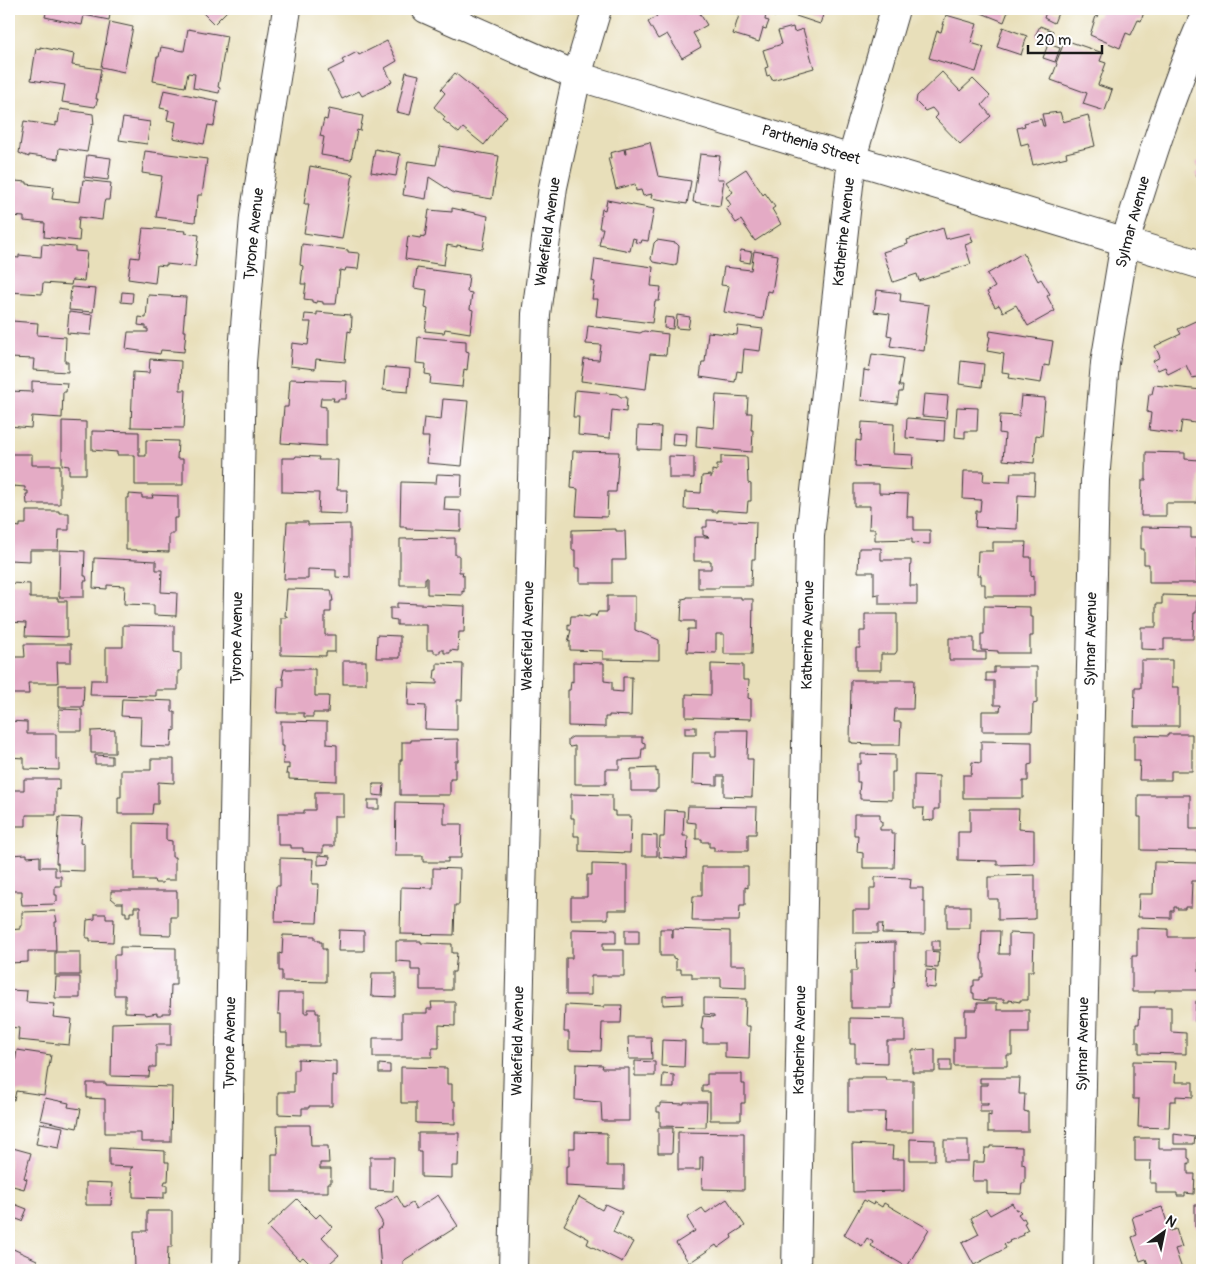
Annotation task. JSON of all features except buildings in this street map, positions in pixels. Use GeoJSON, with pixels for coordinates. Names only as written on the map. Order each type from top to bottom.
{"type":"FeatureCollection","features":[{"type":"Feature","properties":{"kind":"street","name":"Tyrone Avenue"},"geometry":{"type":"LineString","coordinates":[[226,1270],[242,363],[254,216],[287,9]]}},
{"type":"Feature","properties":{"kind":"street","name":"Parthenia Street"},"geometry":{"type":"LineString","coordinates":[[426,9],[577,76],[1202,265]]}},
{"type":"Feature","properties":{"kind":"street","name":"Wakefield Avenue"},"geometry":{"type":"LineString","coordinates":[[513,1270],[536,314],[553,187],[577,76],[597,9]]}},
{"type":"Feature","properties":{"kind":"street","name":"Katherine Avenue"},"geometry":{"type":"LineString","coordinates":[[796,1270],[810,536],[852,158],[895,9]]}},
{"type":"Feature","properties":{"kind":"street","name":"Sylmar Avenue"},"geometry":{"type":"LineString","coordinates":[[1078,1270],[1095,480],[1105,363],[1125,242],[1149,162],[1182,70],[1202,22]]}}]}
